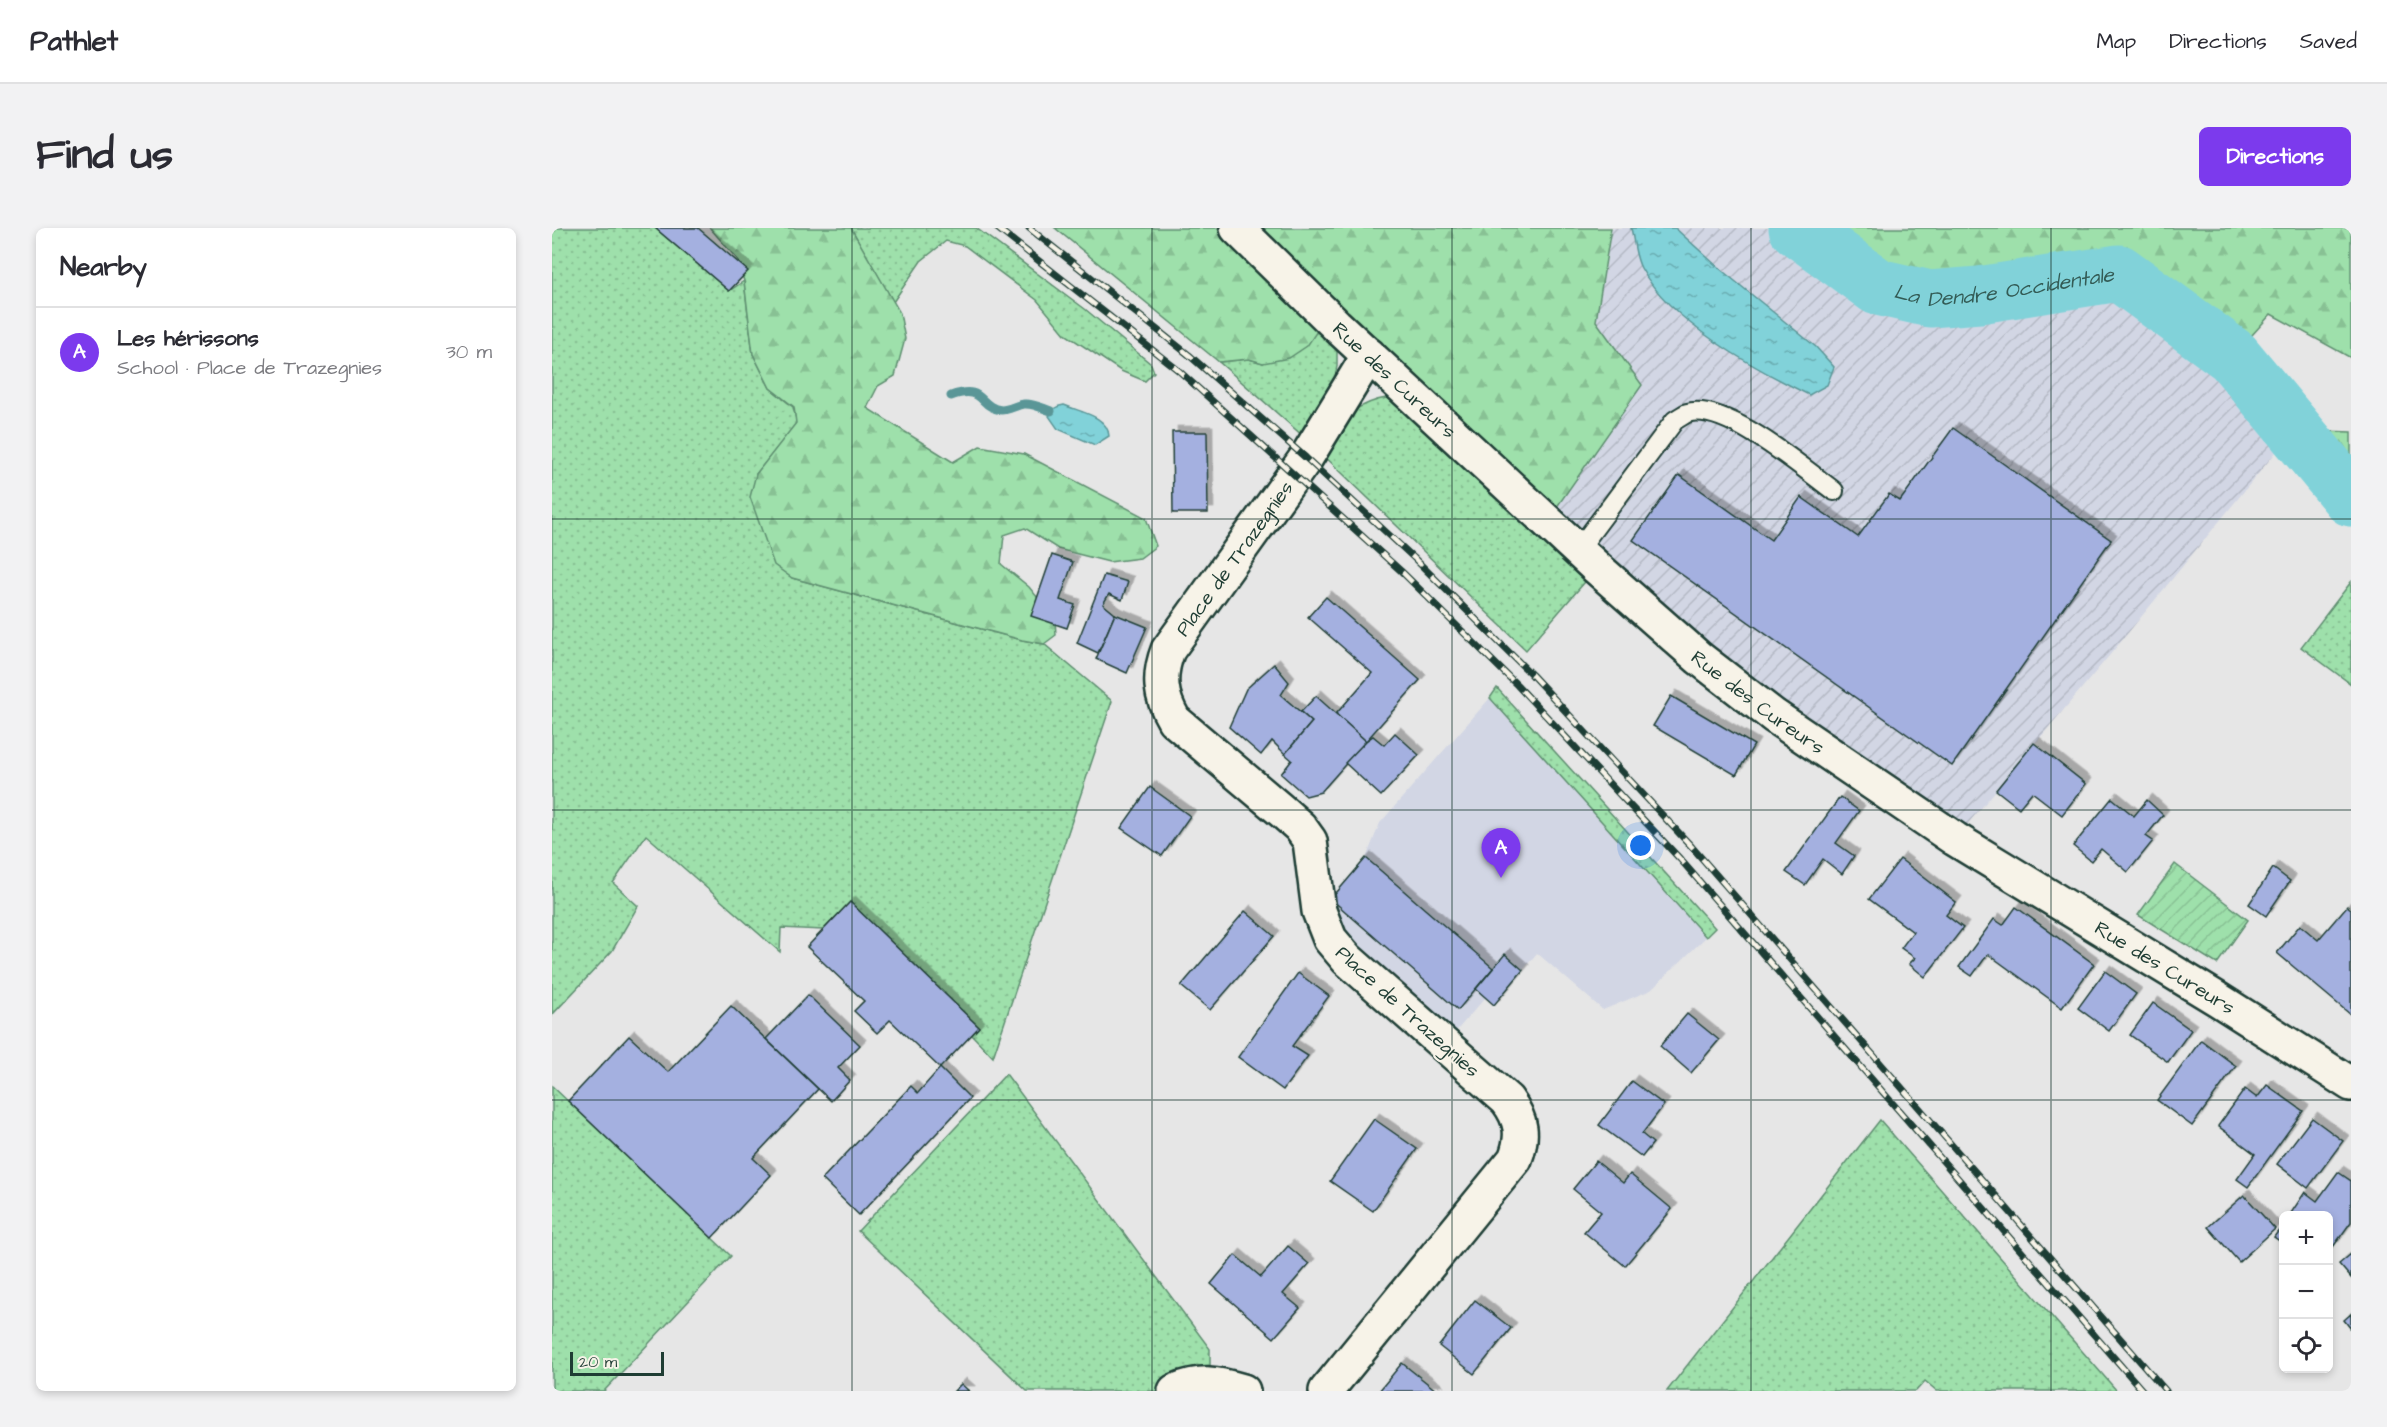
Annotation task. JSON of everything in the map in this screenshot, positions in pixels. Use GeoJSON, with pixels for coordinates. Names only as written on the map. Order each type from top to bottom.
{"type":"FeatureCollection","features":[{"type":"Feature","properties":{"kind":"street","name":"Rue des Cureurs"},"geometry":{"type":"LineString","coordinates":[[1237,228],[1578,550],[1699,658],[1774,716],[1882,792],[1955,839],[2219,1000],[2351,1084]]}},
{"type":"Feature","properties":{"kind":"street","name":"Place de Trazegnies"},"geometry":{"type":"LineString","coordinates":[[1326,1391],[1515,1159],[1521,1144],[1521,1127],[1517,1113],[1507,1100],[1347,959],[1330,939],[1319,911],[1310,842],[1299,827],[1283,812],[1173,720],[1165,704],[1161,685],[1161,667],[1168,650],[1306,458],[1369,355]]}},
{"type":"Feature","properties":{"kind":"street"},"geometry":{"type":"LineString","coordinates":[[1175,1391],[1189,1385],[1210,1382],[1243,1391]]}},
{"type":"Feature","properties":{"kind":"lane"},"geometry":{"type":"LineString","coordinates":[[1578,550],[1675,420],[1688,413],[1708,414],[1751,430],[1834,490]]}},
{"type":"Feature","properties":{"kind":"shaded area"},"geometry":{"type":"Polygon","coordinates":[[[1611,228],[1797,228],[1878,287],[1979,295],[2119,273],[2233,356],[2294,430],[2119,644],[1955,839],[1547,521],[1641,385],[1596,321],[1611,228]]]}},
{"type":"Feature","properties":{"kind":"shaded area"},"geometry":{"type":"Polygon","coordinates":[[[1490,698],[1706,937],[1651,990],[1603,1010],[1537,953],[1494,1005],[1485,998],[1444,1045],[1347,959],[1331,899],[1366,858],[1380,823],[1490,698]]]}},
{"type":"Feature","properties":{"kind":"green space"},"geometry":{"type":"Polygon","coordinates":[[[552,228],[655,228],[729,291],[744,281],[753,354],[770,388],[793,407],[797,423],[756,474],[792,578],[1044,644],[1112,701],[993,1057],[972,1035],[979,1027],[850,902],[823,930],[781,928],[780,952],[646,835],[613,883],[638,906],[612,951],[552,1015],[552,228]]]}},
{"type":"Feature","properties":{"kind":"green space"},"geometry":{"type":"Polygon","coordinates":[[[710,228],[851,228],[900,313],[905,339],[895,376],[878,386],[867,408],[953,462],[980,446],[1024,454],[1146,518],[1156,546],[1140,558],[1109,562],[1058,549],[1025,528],[1004,535],[1001,564],[1029,587],[1055,619],[1056,635],[1044,644],[792,578],[774,565],[750,497],[756,474],[796,423],[794,407],[770,388],[753,354],[744,281],[737,259],[710,228]]]}},
{"type":"Feature","properties":{"kind":"green space"},"geometry":{"type":"Polygon","coordinates":[[[851,228],[976,228],[1085,309],[1151,364],[1154,372],[1145,381],[1121,371],[1065,334],[1037,300],[965,246],[946,241],[921,261],[893,302],[851,228]]]}},
{"type":"Feature","properties":{"kind":"green space"},"geometry":{"type":"Polygon","coordinates":[[[1055,228],[1611,228],[1596,321],[1642,385],[1547,521],[1318,313],[1317,331],[1307,346],[1289,358],[1263,363],[1249,359],[1219,362],[1055,228]]]}},
{"type":"Feature","properties":{"kind":"green space"},"geometry":{"type":"Polygon","coordinates":[[[1797,228],[2351,228],[2351,358],[2271,314],[2233,356],[2119,273],[1979,295],[1930,299],[1878,287],[1797,228]]]}},
{"type":"Feature","properties":{"kind":"green space"},"geometry":{"type":"Polygon","coordinates":[[[1318,312],[1337,345],[1337,366],[1333,389],[1303,436],[1219,362],[1249,359],[1263,363],[1318,312]]]}},
{"type":"Feature","properties":{"kind":"green space"},"geometry":{"type":"Polygon","coordinates":[[[1391,397],[1597,568],[1526,650],[1316,448],[1348,415],[1367,404],[1391,397]]]}},
{"type":"Feature","properties":{"kind":"green space"},"geometry":{"type":"Polygon","coordinates":[[[2294,430],[2351,432],[2351,498],[2294,430]]]}},
{"type":"Feature","properties":{"kind":"green space"},"geometry":{"type":"Polygon","coordinates":[[[2351,582],[2351,684],[2301,647],[2351,582]]]}},
{"type":"Feature","properties":{"kind":"green space"},"geometry":{"type":"Polygon","coordinates":[[[1497,688],[1715,928],[1706,937],[1490,698],[1497,688]]]}},
{"type":"Feature","properties":{"kind":"green space"},"geometry":{"type":"Polygon","coordinates":[[[2175,864],[2248,920],[2217,964],[2138,915],[2175,864]]]}},
{"type":"Feature","properties":{"kind":"green space"},"geometry":{"type":"Polygon","coordinates":[[[1006,1074],[1210,1349],[1210,1382],[1175,1391],[1027,1391],[858,1231],[1006,1074]]]}},
{"type":"Feature","properties":{"kind":"green space"},"geometry":{"type":"Polygon","coordinates":[[[552,1086],[731,1256],[604,1391],[552,1391],[552,1086]]]}},
{"type":"Feature","properties":{"kind":"green space"},"geometry":{"type":"Polygon","coordinates":[[[1880,1120],[2117,1391],[1937,1391],[1925,1381],[1916,1391],[1667,1391],[1880,1120]]]}},
{"type":"Feature","properties":{"kind":"water"},"geometry":{"type":"Polygon","coordinates":[[[1631,228],[1675,228],[1719,268],[1816,347],[1834,367],[1827,385],[1809,395],[1764,372],[1693,325],[1672,307],[1641,268],[1631,228]]]}},
{"type":"Feature","properties":{"kind":"water"},"geometry":{"type":"Polygon","coordinates":[[[1064,405],[1099,419],[1107,429],[1109,436],[1095,445],[1058,429],[1049,416],[1055,408],[1064,405]]]}},
{"type":"Feature","properties":{"kind":"building"},"geometry":{"type":"Polygon","coordinates":[[[655,228],[698,228],[748,271],[729,291],[655,228]]]}},
{"type":"Feature","properties":{"kind":"building"},"geometry":{"type":"Polygon","coordinates":[[[1953,428],[2111,540],[1952,766],[1633,540],[1679,475],[1771,540],[1801,497],[1858,537],[1889,494],[1900,501],[1953,428]]]}},
{"type":"Feature","properties":{"kind":"building"},"geometry":{"type":"Polygon","coordinates":[[[1172,432],[1207,432],[1208,513],[1173,513],[1172,432]]]}},
{"type":"Feature","properties":{"kind":"building"},"geometry":{"type":"Polygon","coordinates":[[[1052,555],[1073,562],[1060,600],[1075,605],[1067,628],[1031,616],[1052,555]]]}},
{"type":"Feature","properties":{"kind":"building"},"geometry":{"type":"Polygon","coordinates":[[[1104,575],[1128,582],[1122,600],[1109,594],[1103,604],[1115,614],[1098,653],[1077,643],[1104,575]]]}},
{"type":"Feature","properties":{"kind":"building"},"geometry":{"type":"Polygon","coordinates":[[[1326,597],[1420,680],[1366,741],[1336,714],[1372,673],[1308,617],[1326,597]]]}},
{"type":"Feature","properties":{"kind":"building"},"geometry":{"type":"Polygon","coordinates":[[[1115,614],[1147,627],[1127,673],[1096,659],[1115,614]]]}},
{"type":"Feature","properties":{"kind":"building"},"geometry":{"type":"Polygon","coordinates":[[[1274,664],[1289,682],[1281,695],[1312,722],[1285,754],[1272,741],[1261,755],[1229,727],[1246,689],[1274,664]]]}},
{"type":"Feature","properties":{"kind":"building"},"geometry":{"type":"Polygon","coordinates":[[[1316,696],[1366,741],[1321,792],[1306,796],[1281,774],[1292,760],[1285,754],[1312,722],[1301,712],[1316,696]]]}},
{"type":"Feature","properties":{"kind":"building"},"geometry":{"type":"Polygon","coordinates":[[[1671,696],[1754,745],[1736,775],[1653,726],[1671,696]]]}},
{"type":"Feature","properties":{"kind":"building"},"geometry":{"type":"Polygon","coordinates":[[[1395,733],[1419,755],[1381,796],[1345,763],[1373,736],[1384,745],[1395,733]]]}},
{"type":"Feature","properties":{"kind":"building"},"geometry":{"type":"Polygon","coordinates":[[[2034,743],[2086,784],[2062,815],[2032,792],[2019,808],[1996,790],[2034,743]]]}},
{"type":"Feature","properties":{"kind":"building"},"geometry":{"type":"Polygon","coordinates":[[[1150,787],[1190,816],[1162,856],[1121,828],[1150,787]]]}},
{"type":"Feature","properties":{"kind":"building"},"geometry":{"type":"Polygon","coordinates":[[[1840,797],[1859,811],[1836,843],[1854,856],[1842,874],[1823,859],[1805,885],[1786,872],[1840,797]]]}},
{"type":"Feature","properties":{"kind":"building"},"geometry":{"type":"Polygon","coordinates":[[[2112,798],[2134,816],[2147,800],[2163,815],[2146,836],[2153,841],[2128,872],[2101,849],[2091,861],[2073,846],[2112,798]]]}},
{"type":"Feature","properties":{"kind":"building"},"geometry":{"type":"Polygon","coordinates":[[[1366,858],[1493,968],[1458,1010],[1331,899],[1366,858]]]}},
{"type":"Feature","properties":{"kind":"building"},"geometry":{"type":"Polygon","coordinates":[[[1900,859],[1956,902],[1946,915],[1963,928],[1925,977],[1909,964],[1915,958],[1901,948],[1913,932],[1869,899],[1900,859]]]}},
{"type":"Feature","properties":{"kind":"building"},"geometry":{"type":"Polygon","coordinates":[[[2273,868],[2290,881],[2266,916],[2249,904],[2273,868]]]}},
{"type":"Feature","properties":{"kind":"building"},"geometry":{"type":"Polygon","coordinates":[[[850,902],[979,1027],[940,1068],[890,1020],[877,1033],[854,1011],[864,1001],[807,947],[850,902]]]}},
{"type":"Feature","properties":{"kind":"building"},"geometry":{"type":"Polygon","coordinates":[[[2347,906],[2351,909],[2351,1015],[2277,953],[2300,925],[2318,940],[2347,906]]]}},
{"type":"Feature","properties":{"kind":"building"},"geometry":{"type":"Polygon","coordinates":[[[2016,907],[2094,964],[2062,1008],[1988,954],[1972,976],[1959,967],[1994,919],[2003,925],[2016,907]]]}},
{"type":"Feature","properties":{"kind":"building"},"geometry":{"type":"Polygon","coordinates":[[[1245,911],[1274,936],[1210,1010],[1181,986],[1245,911]]]}},
{"type":"Feature","properties":{"kind":"building"},"geometry":{"type":"Polygon","coordinates":[[[1505,954],[1523,970],[1494,1005],[1476,989],[1505,954]]]}},
{"type":"Feature","properties":{"kind":"building"},"geometry":{"type":"Polygon","coordinates":[[[2105,971],[2136,994],[2109,1031],[2078,1008],[2105,971]]]}},
{"type":"Feature","properties":{"kind":"building"},"geometry":{"type":"Polygon","coordinates":[[[1298,973],[1329,996],[1292,1046],[1308,1056],[1283,1090],[1238,1057],[1298,973]]]}},
{"type":"Feature","properties":{"kind":"building"},"geometry":{"type":"Polygon","coordinates":[[[808,995],[860,1045],[838,1068],[850,1080],[831,1101],[766,1039],[808,995]]]}},
{"type":"Feature","properties":{"kind":"building"},"geometry":{"type":"Polygon","coordinates":[[[2153,1003],[2191,1030],[2168,1062],[2130,1035],[2153,1003]]]}},
{"type":"Feature","properties":{"kind":"building"},"geometry":{"type":"Polygon","coordinates":[[[731,1006],[818,1089],[753,1158],[771,1175],[712,1238],[568,1101],[629,1036],[668,1072],[731,1006]]]}},
{"type":"Feature","properties":{"kind":"building"},"geometry":{"type":"Polygon","coordinates":[[[1687,1014],[1719,1040],[1691,1073],[1660,1046],[1687,1014]]]}},
{"type":"Feature","properties":{"kind":"building"},"geometry":{"type":"Polygon","coordinates":[[[2201,1040],[2236,1066],[2192,1126],[2157,1100],[2201,1040]]]}},
{"type":"Feature","properties":{"kind":"building"},"geometry":{"type":"Polygon","coordinates":[[[940,1068],[970,1098],[859,1215],[822,1179],[911,1086],[918,1093],[940,1068]]]}},
{"type":"Feature","properties":{"kind":"building"},"geometry":{"type":"Polygon","coordinates":[[[1632,1081],[1664,1105],[1642,1134],[1653,1143],[1642,1157],[1599,1125],[1632,1081]]]}},
{"type":"Feature","properties":{"kind":"building"},"geometry":{"type":"Polygon","coordinates":[[[2267,1085],[2303,1111],[2248,1187],[2237,1179],[2255,1154],[2218,1126],[2245,1089],[2257,1098],[2267,1085]]]}},
{"type":"Feature","properties":{"kind":"building"},"geometry":{"type":"Polygon","coordinates":[[[2312,1118],[2343,1141],[2308,1188],[2277,1164],[2312,1118]]]}},
{"type":"Feature","properties":{"kind":"building"},"geometry":{"type":"Polygon","coordinates":[[[1374,1119],[1417,1149],[1373,1211],[1330,1181],[1374,1119]]]}},
{"type":"Feature","properties":{"kind":"building"},"geometry":{"type":"Polygon","coordinates":[[[1596,1161],[1623,1183],[1630,1174],[1672,1209],[1625,1266],[1584,1232],[1601,1212],[1573,1189],[1596,1161]]]}},
{"type":"Feature","properties":{"kind":"building"},"geometry":{"type":"Polygon","coordinates":[[[2338,1172],[2351,1181],[2351,1222],[2333,1247],[2333,1211],[2292,1211],[2305,1192],[2317,1201],[2338,1172]]]}},
{"type":"Feature","properties":{"kind":"building"},"geometry":{"type":"Polygon","coordinates":[[[2244,1195],[2275,1229],[2239,1262],[2208,1227],[2244,1195]]]}},
{"type":"Feature","properties":{"kind":"building"},"geometry":{"type":"Polygon","coordinates":[[[2279,1230],[2279,1240],[2274,1237],[2279,1230]]]}},
{"type":"Feature","properties":{"kind":"building"},"geometry":{"type":"Polygon","coordinates":[[[1288,1246],[1309,1264],[1283,1294],[1300,1308],[1274,1338],[1211,1284],[1235,1255],[1261,1277],[1288,1246]]]}},
{"type":"Feature","properties":{"kind":"building"},"geometry":{"type":"Polygon","coordinates":[[[2351,1254],[2351,1278],[2339,1264],[2351,1254]]]}},
{"type":"Feature","properties":{"kind":"building"},"geometry":{"type":"Polygon","coordinates":[[[1475,1300],[1511,1328],[1474,1374],[1439,1346],[1475,1300]]]}},
{"type":"Feature","properties":{"kind":"building"},"geometry":{"type":"Polygon","coordinates":[[[2351,1314],[2351,1329],[2344,1320],[2351,1314]]]}},
{"type":"Feature","properties":{"kind":"building"},"geometry":{"type":"Polygon","coordinates":[[[1402,1363],[1437,1391],[1379,1391],[1402,1363]]]}},
{"type":"Feature","properties":{"kind":"building"},"geometry":{"type":"Polygon","coordinates":[[[961,1384],[969,1391],[954,1391],[961,1384]]]}},
{"type":"Feature","properties":{"kind":"waterway","name":"La Dendre Occidentale"},"geometry":{"type":"LineString","coordinates":[[1797,228],[1878,287],[1930,299],[1979,295],[2119,273],[2233,356],[2351,498]]}},
{"type":"Feature","properties":{"kind":"waterway"},"geometry":{"type":"LineString","coordinates":[[951,396],[962,393],[976,394],[988,405],[1001,410],[1027,404],[1051,411]]}},
{"type":"Feature","properties":{"kind":"railway"},"geometry":{"type":"LineString","coordinates":[[997,228],[1178,370],[1401,571],[1517,685],[1680,859],[2143,1391]]}},
{"type":"Feature","properties":{"kind":"railway"},"geometry":{"type":"LineString","coordinates":[[1029,228],[1189,355],[1306,458],[1414,558],[1532,675],[1692,847],[2166,1391]]}},
{"type":"Feature","properties":{"kind":"place","name":"Les hérissons"},"geometry":{"type":"Point","coordinates":[1501,878]}}]}
